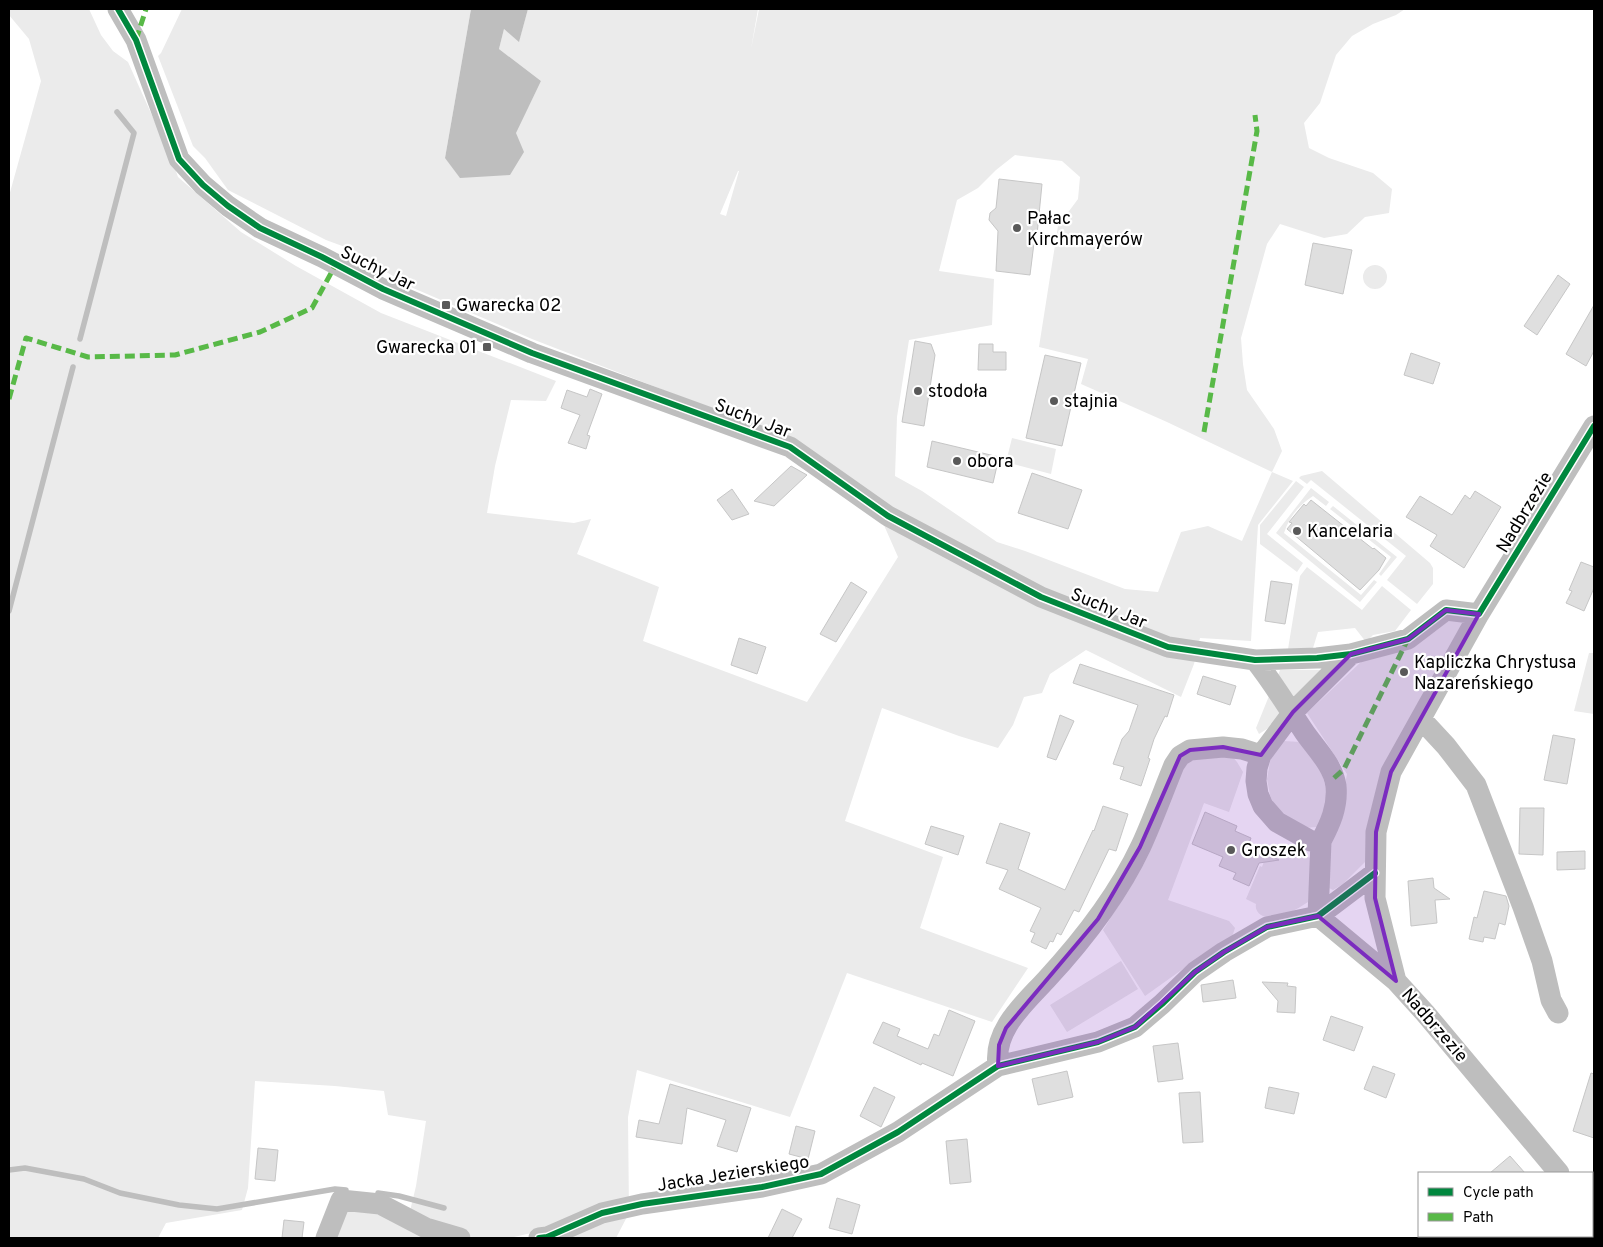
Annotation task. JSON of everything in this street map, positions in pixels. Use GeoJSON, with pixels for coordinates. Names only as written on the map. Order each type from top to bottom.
{"type":"FeatureCollection","features":[{"type":"Feature","properties":{"kind":"street","name":"Suchy Jar"},"geometry":{"type":"LineString","coordinates":[[118,9],[136,40],[179,159],[203,185],[228,206],[260,228],[322,257],[383,289],[493,338],[790,447],[888,516],[1042,597],[1168,647],[1255,660],[1317,658],[1351,654],[1408,638],[1446,610],[1479,614]]}},
{"type":"Feature","properties":{"kind":"street","name":"Nadbrzezie"},"geometry":{"type":"LineString","coordinates":[[1558,1172],[1396,981],[1375,898],[1376,832],[1391,772],[1479,614],[1594,426]]}},
{"type":"Feature","properties":{"kind":"street"},"geometry":{"type":"LineString","coordinates":[[1321,841],[1311,841],[1277,822],[1263,806],[1258,794],[1257,768],[1261,755],[1293,712],[1351,654]]}},
{"type":"Feature","properties":{"kind":"street"},"geometry":{"type":"LineString","coordinates":[[1255,660],[1293,712],[1304,732],[1330,768],[1334,778],[1336,802],[1330,823],[1321,841],[1318,916]]}},
{"type":"Feature","properties":{"kind":"street"},"geometry":{"type":"LineString","coordinates":[[1421,719],[1446,746],[1476,785],[1523,907],[1542,961],[1551,1000],[1558,1014]]}},
{"type":"Feature","properties":{"kind":"street"},"geometry":{"type":"LineString","coordinates":[[998,1066],[999,1045],[1014,1015],[1052,974],[1098,918],[1140,847],[1174,765],[1180,756],[1190,750],[1223,746],[1261,755]]}},
{"type":"Feature","properties":{"kind":"street"},"geometry":{"type":"LineString","coordinates":[[1318,916],[1375,872]]}},
{"type":"Feature","properties":{"kind":"street"},"geometry":{"type":"LineString","coordinates":[[1318,916],[1396,981]]}},
{"type":"Feature","properties":{"kind":"street","name":"Jacka Jezierskiego"},"geometry":{"type":"LineString","coordinates":[[539,1238],[547,1237],[602,1213],[642,1204],[762,1187],[821,1174],[898,1132],[998,1066],[1098,1042],[1135,1027],[1195,972],[1224,952],[1267,927],[1318,916]]}},
{"type":"Feature","properties":{"kind":"street"},"geometry":{"type":"LineString","coordinates":[[326,1238],[341,1200],[380,1204],[426,1228],[460,1238]]}},
{"type":"Feature","properties":{"kind":"highlighted area"},"geometry":{"type":"Polygon","coordinates":[[[1446,610],[1479,614],[1391,772],[1376,832],[1375,898],[1396,981],[1318,916],[1267,927],[1224,952],[1195,972],[1135,1027],[1098,1042],[998,1066],[999,1045],[1006,1028],[1098,919],[1140,847],[1180,756],[1190,750],[1223,747],[1261,755],[1293,712],[1351,654],[1408,639],[1446,610]]]}},
{"type":"Feature","properties":{"kind":"shaded area"},"geometry":{"type":"Polygon","coordinates":[[[9,9],[89,9],[101,35],[113,51],[128,62],[178,177],[241,232],[296,266],[381,313],[556,381],[546,401],[511,400],[495,466],[487,513],[574,523],[591,519],[577,554],[659,587],[643,641],[807,702],[898,557],[883,523],[777,434],[532,339],[413,288],[345,247],[326,240],[228,190],[205,158],[193,146],[158,56],[182,9],[471,9],[445,158],[515,133],[541,81],[499,49],[504,29],[519,41],[528,9],[758,9],[751,49],[759,9],[1405,9],[1352,36],[1336,55],[1320,103],[1304,123],[1309,148],[1329,158],[1373,173],[1392,189],[1389,213],[1365,217],[1347,234],[1324,238],[1280,224],[1267,244],[1241,338],[1247,390],[1274,429],[1282,451],[1272,472],[1293,481],[1258,525],[1251,641],[1200,638],[1194,664],[1181,697],[1086,650],[1050,674],[1042,693],[1024,697],[1013,725],[998,748],[882,708],[845,821],[943,857],[920,928],[1028,968],[992,1022],[847,973],[790,1117],[637,1070],[628,1117],[629,1213],[616,1238],[565,1238],[557,1227],[514,1237],[472,1237],[433,1225],[410,1211],[416,1186],[426,1121],[388,1115],[384,1091],[255,1081],[248,1188],[242,1210],[166,1223],[158,1238],[9,1238],[9,196],[41,81],[29,39],[9,15],[9,9]],[[1015,155],[978,188],[957,200],[939,271],[994,279],[992,325],[909,340],[897,417],[895,476],[922,491],[997,542],[1125,589],[1158,592],[1181,532],[1208,526],[1242,541],[1272,472],[1081,384],[1088,359],[1039,347],[1058,226],[1078,199],[1080,177],[1062,161],[1015,155]],[[738,171],[720,214],[726,216],[738,171]]]}},
{"type":"Feature","properties":{"kind":"shaded area"},"geometry":{"type":"Polygon","coordinates":[[[471,9],[528,9],[519,42],[504,29],[499,49],[541,81],[516,133],[524,152],[510,175],[460,178],[445,158],[471,9]]]}},
{"type":"Feature","properties":{"kind":"shaded area"},"geometry":{"type":"Polygon","coordinates":[[[1375,265],[1384,268],[1387,277],[1384,286],[1375,289],[1366,286],[1363,277],[1366,268],[1375,265]]]}},
{"type":"Feature","properties":{"kind":"shaded area"},"geometry":{"type":"Polygon","coordinates":[[[1012,438],[1056,449],[1051,474],[1006,462],[1012,438]]]}},
{"type":"Feature","properties":{"kind":"shaded area"},"geometry":{"type":"Polygon","coordinates":[[[1322,471],[1430,563],[1433,568],[1433,584],[1417,604],[1387,580],[1406,556],[1311,480],[1307,484],[1299,478],[1322,471]]]}},
{"type":"Feature","properties":{"kind":"shaded area"},"geometry":{"type":"Polygon","coordinates":[[[1296,481],[1304,487],[1267,534],[1303,563],[1297,572],[1260,544],[1260,525],[1296,481]]]}},
{"type":"Feature","properties":{"kind":"shaded area"},"geometry":{"type":"Polygon","coordinates":[[[1311,488],[1329,502],[1326,506],[1313,496],[1295,512],[1284,533],[1361,595],[1374,580],[1377,582],[1360,602],[1276,533],[1311,488]]]}},
{"type":"Feature","properties":{"kind":"shaded area"},"geometry":{"type":"Polygon","coordinates":[[[1333,506],[1397,557],[1381,576],[1379,574],[1391,557],[1330,509],[1333,506]]]}},
{"type":"Feature","properties":{"kind":"shaded area"},"geometry":{"type":"Polygon","coordinates":[[[1307,567],[1362,610],[1382,586],[1411,610],[1395,631],[1373,635],[1366,642],[1355,628],[1318,632],[1313,648],[1288,649],[1300,576],[1307,567]]]}},
{"type":"Feature","properties":{"kind":"shaded area"},"geometry":{"type":"Polygon","coordinates":[[[1453,617],[1466,622],[1388,762],[1367,860],[1343,884],[1333,890],[1325,886],[1327,852],[1340,811],[1347,774],[1307,713],[1361,662],[1453,617]]]}},
{"type":"Feature","properties":{"kind":"shaded area"},"geometry":{"type":"Polygon","coordinates":[[[1589,653],[1594,653],[1594,714],[1574,711],[1589,653]]]}},
{"type":"Feature","properties":{"kind":"shaded area"},"geometry":{"type":"Polygon","coordinates":[[[1280,670],[1325,670],[1293,700],[1277,678],[1280,670]]]}},
{"type":"Feature","properties":{"kind":"shaded area"},"geometry":{"type":"Polygon","coordinates":[[[1269,696],[1281,713],[1270,727],[1259,734],[1256,728],[1269,696]]]}},
{"type":"Feature","properties":{"kind":"shaded area"},"geometry":{"type":"Polygon","coordinates":[[[1283,741],[1300,742],[1317,759],[1330,800],[1317,827],[1302,828],[1276,811],[1267,779],[1272,754],[1283,741]]]}},
{"type":"Feature","properties":{"kind":"shaded area"},"geometry":{"type":"Polygon","coordinates":[[[1199,753],[1230,754],[1243,772],[1229,812],[1204,803],[1168,900],[1229,921],[1235,928],[1231,940],[1201,956],[1145,996],[1103,930],[1118,906],[1181,764],[1199,753]]]}},
{"type":"Feature","properties":{"kind":"shaded area"},"geometry":{"type":"Polygon","coordinates":[[[1270,845],[1314,859],[1308,902],[1287,914],[1275,917],[1261,915],[1256,909],[1256,904],[1246,899],[1260,866],[1262,867],[1270,845]]]}},
{"type":"Feature","properties":{"kind":"shaded area"},"geometry":{"type":"Polygon","coordinates":[[[1121,961],[1138,989],[1067,1032],[1050,1005],[1121,961]]]}},
{"type":"Feature","properties":{"kind":"shaded area"},"geometry":{"type":"Polygon","coordinates":[[[342,1206],[377,1212],[430,1238],[330,1238],[342,1206]]]}},
{"type":"Feature","properties":{"kind":"building","name":"Pałac Kirchmayerów"},"geometry":{"type":"Polygon","coordinates":[[[999,179],[1042,184],[1037,235],[1035,235],[1030,275],[996,271],[998,231],[989,220],[990,213],[996,208],[999,179]]]}},
{"type":"Feature","properties":{"kind":"building"},"geometry":{"type":"Polygon","coordinates":[[[1313,243],[1352,250],[1343,294],[1305,285],[1313,243]]]}},
{"type":"Feature","properties":{"kind":"building"},"geometry":{"type":"Polygon","coordinates":[[[1558,275],[1570,284],[1537,335],[1524,326],[1558,275]]]}},
{"type":"Feature","properties":{"kind":"building"},"geometry":{"type":"Polygon","coordinates":[[[1594,305],[1594,351],[1586,366],[1566,354],[1594,305]]]}},
{"type":"Feature","properties":{"kind":"building","name":"stodoła"},"geometry":{"type":"Polygon","coordinates":[[[915,341],[931,344],[935,355],[924,426],[902,422],[915,341]]]}},
{"type":"Feature","properties":{"kind":"building"},"geometry":{"type":"Polygon","coordinates":[[[979,344],[993,344],[993,352],[1006,352],[1006,370],[978,370],[979,344]]]}},
{"type":"Feature","properties":{"kind":"building"},"geometry":{"type":"Polygon","coordinates":[[[1411,353],[1440,363],[1433,384],[1404,375],[1411,353]]]}},
{"type":"Feature","properties":{"kind":"building","name":"stajnia"},"geometry":{"type":"Polygon","coordinates":[[[1045,355],[1081,363],[1062,446],[1026,438],[1045,355]]]}},
{"type":"Feature","properties":{"kind":"building"},"geometry":{"type":"Polygon","coordinates":[[[590,389],[602,394],[587,435],[590,436],[586,449],[568,443],[580,415],[561,408],[567,390],[587,397],[590,389]]]}},
{"type":"Feature","properties":{"kind":"building","name":"obora"},"geometry":{"type":"Polygon","coordinates":[[[932,441],[999,457],[993,483],[927,467],[932,441]]]}},
{"type":"Feature","properties":{"kind":"building"},"geometry":{"type":"Polygon","coordinates":[[[791,466],[807,475],[774,506],[754,501],[791,466]]]}},
{"type":"Feature","properties":{"kind":"building"},"geometry":{"type":"Polygon","coordinates":[[[1032,473],[1082,490],[1068,529],[1018,513],[1032,473]]]}},
{"type":"Feature","properties":{"kind":"building"},"geometry":{"type":"Polygon","coordinates":[[[732,489],[749,514],[732,520],[717,500],[732,489]]]}},
{"type":"Feature","properties":{"kind":"building"},"geometry":{"type":"Polygon","coordinates":[[[1475,491],[1501,507],[1464,568],[1430,546],[1437,535],[1406,517],[1420,496],[1452,515],[1465,495],[1470,499],[1475,491]]]}},
{"type":"Feature","properties":{"kind":"building"},"geometry":{"type":"Polygon","coordinates":[[[1311,500],[1386,558],[1379,570],[1360,590],[1287,529],[1292,523],[1289,522],[1304,504],[1306,506],[1311,500]]]}},
{"type":"Feature","properties":{"kind":"building"},"geometry":{"type":"Polygon","coordinates":[[[1581,562],[1594,567],[1594,588],[1584,611],[1566,603],[1572,591],[1569,590],[1581,562]]]}},
{"type":"Feature","properties":{"kind":"building"},"geometry":{"type":"Polygon","coordinates":[[[1271,581],[1292,584],[1285,624],[1265,621],[1271,581]]]}},
{"type":"Feature","properties":{"kind":"building"},"geometry":{"type":"Polygon","coordinates":[[[851,582],[867,592],[836,642],[820,634],[851,582]]]}},
{"type":"Feature","properties":{"kind":"building"},"geometry":{"type":"Polygon","coordinates":[[[739,638],[766,647],[757,674],[731,665],[739,638]]]}},
{"type":"Feature","properties":{"kind":"building"},"geometry":{"type":"Polygon","coordinates":[[[1080,664],[1174,695],[1167,717],[1165,716],[1154,739],[1141,786],[1120,779],[1124,767],[1113,764],[1122,739],[1129,731],[1138,705],[1073,683],[1080,664]]]}},
{"type":"Feature","properties":{"kind":"building"},"geometry":{"type":"Polygon","coordinates":[[[1203,676],[1236,686],[1230,705],[1197,694],[1203,676]]]}},
{"type":"Feature","properties":{"kind":"building"},"geometry":{"type":"Polygon","coordinates":[[[1060,715],[1074,721],[1056,760],[1047,757],[1060,715]]]}},
{"type":"Feature","properties":{"kind":"building"},"geometry":{"type":"Polygon","coordinates":[[[1553,735],[1575,739],[1567,784],[1544,780],[1553,735]]]}},
{"type":"Feature","properties":{"kind":"building"},"geometry":{"type":"Polygon","coordinates":[[[1103,806],[1128,814],[1116,851],[1109,849],[1079,912],[1074,910],[1061,935],[1057,933],[1053,942],[1050,941],[1046,949],[1031,942],[1035,933],[1030,931],[1041,908],[999,889],[1008,870],[986,863],[1000,823],[1030,833],[1018,869],[1065,890],[1094,831],[1103,806]]]}},
{"type":"Feature","properties":{"kind":"building"},"geometry":{"type":"Polygon","coordinates":[[[1520,808],[1544,808],[1543,855],[1519,854],[1520,808]]]}},
{"type":"Feature","properties":{"kind":"building","name":"Groszek"},"geometry":{"type":"Polygon","coordinates":[[[1205,812],[1237,826],[1235,831],[1251,838],[1248,846],[1279,860],[1259,863],[1249,886],[1233,879],[1236,873],[1219,866],[1223,857],[1192,844],[1205,812]]]}},
{"type":"Feature","properties":{"kind":"building"},"geometry":{"type":"Polygon","coordinates":[[[931,826],[964,836],[958,855],[925,844],[931,826]]]}},
{"type":"Feature","properties":{"kind":"building"},"geometry":{"type":"Polygon","coordinates":[[[1585,851],[1585,869],[1557,870],[1557,852],[1585,851]]]}},
{"type":"Feature","properties":{"kind":"building"},"geometry":{"type":"Polygon","coordinates":[[[1433,878],[1434,888],[1450,899],[1435,900],[1437,923],[1411,926],[1408,881],[1433,878]]]}},
{"type":"Feature","properties":{"kind":"building"},"geometry":{"type":"Polygon","coordinates":[[[1484,891],[1506,896],[1509,906],[1505,925],[1499,923],[1495,939],[1484,937],[1483,942],[1469,939],[1474,917],[1477,918],[1484,891]]]}},
{"type":"Feature","properties":{"kind":"building"},"geometry":{"type":"Polygon","coordinates":[[[1233,980],[1236,998],[1203,1002],[1201,985],[1233,980]]]}},
{"type":"Feature","properties":{"kind":"building"},"geometry":{"type":"Polygon","coordinates":[[[1262,982],[1288,983],[1287,986],[1296,987],[1295,1013],[1277,1012],[1278,1001],[1262,982]]]}},
{"type":"Feature","properties":{"kind":"building"},"geometry":{"type":"Polygon","coordinates":[[[949,1010],[975,1021],[953,1076],[922,1063],[921,1065],[873,1043],[883,1022],[900,1029],[897,1036],[928,1049],[934,1034],[939,1036],[949,1010]]]}},
{"type":"Feature","properties":{"kind":"building"},"geometry":{"type":"Polygon","coordinates":[[[1331,1016],[1363,1027],[1354,1051],[1323,1040],[1331,1016]]]}},
{"type":"Feature","properties":{"kind":"building"},"geometry":{"type":"Polygon","coordinates":[[[1178,1043],[1183,1079],[1158,1082],[1153,1046],[1178,1043]]]}},
{"type":"Feature","properties":{"kind":"building"},"geometry":{"type":"Polygon","coordinates":[[[1373,1066],[1395,1074],[1386,1098],[1364,1089],[1373,1066]]]}},
{"type":"Feature","properties":{"kind":"building"},"geometry":{"type":"Polygon","coordinates":[[[1067,1071],[1073,1097],[1038,1105],[1032,1079],[1067,1071]]]}},
{"type":"Feature","properties":{"kind":"building"},"geometry":{"type":"Polygon","coordinates":[[[1591,1073],[1594,1074],[1594,1138],[1573,1131],[1591,1073]]]}},
{"type":"Feature","properties":{"kind":"building"},"geometry":{"type":"Polygon","coordinates":[[[670,1084],[751,1108],[737,1152],[717,1146],[726,1120],[687,1108],[682,1144],[636,1137],[639,1120],[659,1124],[670,1084]]]}},
{"type":"Feature","properties":{"kind":"building"},"geometry":{"type":"Polygon","coordinates":[[[874,1087],[895,1097],[881,1127],[860,1116],[874,1087]]]}},
{"type":"Feature","properties":{"kind":"building"},"geometry":{"type":"Polygon","coordinates":[[[1269,1087],[1299,1093],[1294,1114],[1265,1108],[1269,1087]]]}},
{"type":"Feature","properties":{"kind":"building"},"geometry":{"type":"Polygon","coordinates":[[[1200,1092],[1203,1142],[1183,1143],[1179,1093],[1200,1092]]]}},
{"type":"Feature","properties":{"kind":"building"},"geometry":{"type":"Polygon","coordinates":[[[796,1126],[815,1131],[808,1159],[789,1154],[796,1126]]]}},
{"type":"Feature","properties":{"kind":"building"},"geometry":{"type":"Polygon","coordinates":[[[967,1139],[971,1182],[950,1184],[946,1141],[967,1139]]]}},
{"type":"Feature","properties":{"kind":"building"},"geometry":{"type":"Polygon","coordinates":[[[258,1148],[278,1150],[275,1181],[255,1179],[258,1148]]]}},
{"type":"Feature","properties":{"kind":"building"},"geometry":{"type":"Polygon","coordinates":[[[1510,1156],[1524,1172],[1491,1172],[1510,1156]]]}},
{"type":"Feature","properties":{"kind":"building"},"geometry":{"type":"Polygon","coordinates":[[[837,1198],[860,1205],[852,1234],[829,1228],[837,1198]]]}},
{"type":"Feature","properties":{"kind":"building"},"geometry":{"type":"Polygon","coordinates":[[[782,1209],[802,1219],[792,1238],[768,1238],[782,1209]]]}},
{"type":"Feature","properties":{"kind":"building"},"geometry":{"type":"Polygon","coordinates":[[[284,1220],[304,1222],[302,1238],[282,1238],[284,1220]]]}},
{"type":"Feature","properties":{"kind":"waterway"},"geometry":{"type":"LineString","coordinates":[[80,339],[134,133],[117,112]]}},
{"type":"Feature","properties":{"kind":"waterway"},"geometry":{"type":"LineString","coordinates":[[9,611],[73,367]]}},
{"type":"Feature","properties":{"kind":"waterway"},"geometry":{"type":"LineString","coordinates":[[9,1170],[25,1168],[84,1179],[120,1193],[179,1205],[217,1209],[335,1189],[346,1190]]}},
{"type":"Feature","properties":{"kind":"waterway"},"geometry":{"type":"LineString","coordinates":[[378,1193],[399,1196],[444,1208]]}},
{"type":"Feature","properties":{"kind":"marked path"},"geometry":{"type":"LineString","coordinates":[[136,40],[146,9]]}},
{"type":"Feature","properties":{"kind":"marked path"},"geometry":{"type":"LineString","coordinates":[[1204,432],[1257,131],[1255,115]]}},
{"type":"Feature","properties":{"kind":"marked path"},"geometry":{"type":"LineString","coordinates":[[9,399],[26,338],[88,357],[175,355],[260,332],[312,308],[336,264]]}},
{"type":"Feature","properties":{"kind":"marked path"},"geometry":{"type":"LineString","coordinates":[[1334,778],[1344,769],[1408,639]]}},
{"type":"Feature","properties":{"kind":"cycle path"},"geometry":{"type":"LineString","coordinates":[[118,9],[136,40],[179,159],[203,185],[228,206],[260,228],[322,257],[383,289],[532,353],[790,447],[888,516],[1041,597],[1168,647],[1255,660],[1317,658],[1351,654],[1408,639],[1446,610],[1479,614],[1594,426]]}},
{"type":"Feature","properties":{"kind":"cycle path"},"geometry":{"type":"LineString","coordinates":[[539,1238],[547,1237],[602,1213],[642,1204],[762,1187],[821,1174],[898,1132],[998,1066],[1098,1042],[1135,1027],[1195,972],[1224,952],[1267,927],[1318,916],[1375,873]]}},
{"type":"Feature","properties":{"kind":"place","name":"Pałac Kirchmayerów"},"geometry":{"type":"Point","coordinates":[1017,228]}},
{"type":"Feature","properties":{"kind":"place","name":"Gwarecka 02"},"geometry":{"type":"Point","coordinates":[446,305]}},
{"type":"Feature","properties":{"kind":"place","name":"Gwarecka 01"},"geometry":{"type":"Point","coordinates":[487,347]}},
{"type":"Feature","properties":{"kind":"place","name":"stodoła"},"geometry":{"type":"Point","coordinates":[918,391]}},
{"type":"Feature","properties":{"kind":"place","name":"stajnia"},"geometry":{"type":"Point","coordinates":[1054,401]}},
{"type":"Feature","properties":{"kind":"place","name":"obora"},"geometry":{"type":"Point","coordinates":[957,461]}},
{"type":"Feature","properties":{"kind":"place","name":"Kancelaria"},"geometry":{"type":"Point","coordinates":[1297,531]}},
{"type":"Feature","properties":{"kind":"place","name":"Kapliczka Chrystusa Nazareńskiego"},"geometry":{"type":"Point","coordinates":[1404,672]}},
{"type":"Feature","properties":{"kind":"place","name":"Groszek"},"geometry":{"type":"Point","coordinates":[1231,850]}}]}
